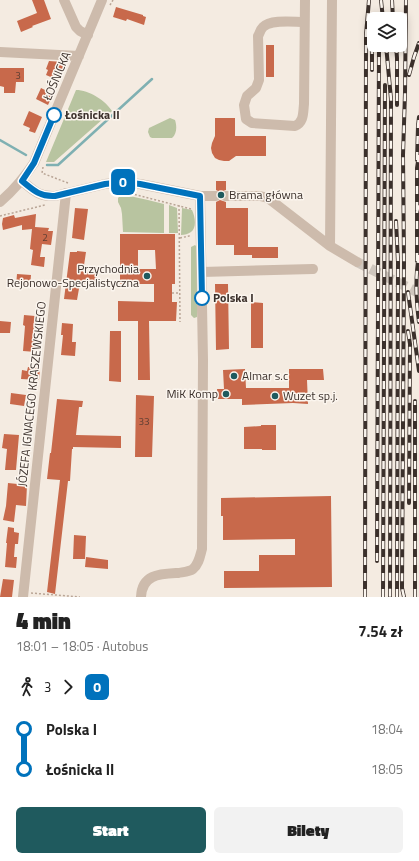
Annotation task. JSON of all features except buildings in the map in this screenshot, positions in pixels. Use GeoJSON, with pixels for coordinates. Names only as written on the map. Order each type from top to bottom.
{"type":"FeatureCollection","features":[{"type":"Feature","properties":{"kind":"street"},"geometry":{"type":"LineString","coordinates":[[64,0],[76,26],[80,31],[88,35]]}},
{"type":"Feature","properties":{"kind":"street","name":"ŁOŚNICKA"},"geometry":{"type":"LineString","coordinates":[[0,202],[22,181],[34,163],[102,0]]}},
{"type":"Feature","properties":{"kind":"street"},"geometry":{"type":"LineString","coordinates":[[304,22],[275,22],[266,24],[260,30],[258,36],[259,80],[256,88],[247,96],[244,105],[246,119],[252,123],[295,126],[300,124],[302,121],[305,0]]}},
{"type":"Feature","properties":{"kind":"street"},"geometry":{"type":"LineString","coordinates":[[330,246],[332,0]]}},
{"type":"Feature","properties":{"kind":"street"},"geometry":{"type":"LineString","coordinates":[[0,52],[79,56]]}},
{"type":"Feature","properties":{"kind":"street"},"geometry":{"type":"LineString","coordinates":[[22,181],[39,194],[47,196],[69,189],[123,182],[200,196],[260,196],[268,198],[330,246],[358,262]]}},
{"type":"Feature","properties":{"kind":"street","name":"JÓZEFA IGNACEGO KRASZEWSKIEGO"},"geometry":{"type":"LineString","coordinates":[[23,595],[69,189]]}},
{"type":"Feature","properties":{"kind":"street"},"geometry":{"type":"LineString","coordinates":[[141,597],[145,583],[150,578],[159,574],[187,572],[194,569],[199,561],[202,549],[203,360],[200,196]]}},
{"type":"Feature","properties":{"kind":"street"},"geometry":{"type":"LineString","coordinates":[[202,272],[313,270]]}},
{"type":"Feature","properties":{"kind":"path"},"geometry":{"type":"LineString","coordinates":[[42,168],[42,173],[69,189]]}},
{"type":"Feature","properties":{"kind":"path"},"geometry":{"type":"LineString","coordinates":[[113,192],[133,194],[193,209]]}},
{"type":"Feature","properties":{"kind":"path"},"geometry":{"type":"LineString","coordinates":[[0,216],[46,205]]}},
{"type":"Feature","properties":{"kind":"path"},"geometry":{"type":"LineString","coordinates":[[179,206],[180,322]]}},
{"type":"Feature","properties":{"kind":"path"},"geometry":{"type":"LineString","coordinates":[[172,293],[180,293]]}},
{"type":"Feature","properties":{"kind":"path"},"geometry":{"type":"LineString","coordinates":[[23,595],[80,597]]}},
{"type":"Feature","properties":{"kind":"green space"},"geometry":{"type":"Polygon","coordinates":[[[76,90],[81,90],[96,96],[112,111],[54,162],[46,162],[76,90]]]}},
{"type":"Feature","properties":{"kind":"green space"},"geometry":{"type":"Polygon","coordinates":[[[170,118],[175,120],[176,125],[176,132],[172,138],[150,137],[148,132],[149,128],[170,118]]]}},
{"type":"Feature","properties":{"kind":"green space"},"geometry":{"type":"Polygon","coordinates":[[[125,195],[164,204],[164,233],[123,232],[122,214],[118,198],[125,195]]]}},
{"type":"Feature","properties":{"kind":"green space"},"geometry":{"type":"Polygon","coordinates":[[[169,205],[177,208],[178,233],[169,233],[169,205]]]}},
{"type":"Feature","properties":{"kind":"green space"},"geometry":{"type":"Polygon","coordinates":[[[182,208],[192,210],[195,222],[194,228],[191,232],[181,235],[182,208]]]}},
{"type":"Feature","properties":{"kind":"green space"},"geometry":{"type":"Polygon","coordinates":[[[195,245],[197,247],[198,308],[197,317],[194,318],[191,315],[191,247],[195,245]]]}},
{"type":"Feature","properties":{"kind":"waterway"},"geometry":{"type":"LineString","coordinates":[[47,165],[58,165],[152,79]]}},
{"type":"Feature","properties":{"kind":"waterway"},"geometry":{"type":"LineString","coordinates":[[0,140],[26,155]]}},
{"type":"Feature","properties":{"kind":"tunnel"},"geometry":{"type":"LineString","coordinates":[[357,262],[419,293]]}},
{"type":"Feature","properties":{"kind":"railway"},"geometry":{"type":"LineString","coordinates":[[365,597],[366,35],[369,0]]}},
{"type":"Feature","properties":{"kind":"railway"},"geometry":{"type":"LineString","coordinates":[[381,0],[382,12]]}},
{"type":"Feature","properties":{"kind":"railway"},"geometry":{"type":"LineString","coordinates":[[392,0],[393,12]]}},
{"type":"Feature","properties":{"kind":"railway"},"geometry":{"type":"LineString","coordinates":[[404,597],[402,588],[404,262],[403,155],[406,0]]}},
{"type":"Feature","properties":{"kind":"railway"},"geometry":{"type":"LineString","coordinates":[[409,75],[419,43]]}},
{"type":"Feature","properties":{"kind":"railway"},"geometry":{"type":"LineString","coordinates":[[372,52],[372,70]]}},
{"type":"Feature","properties":{"kind":"railway"},"geometry":{"type":"LineString","coordinates":[[377,561],[379,52]]}},
{"type":"Feature","properties":{"kind":"railway"},"geometry":{"type":"LineString","coordinates":[[387,52],[391,99],[390,597]]}},
{"type":"Feature","properties":{"kind":"railway"},"geometry":{"type":"LineString","coordinates":[[397,52],[397,105]]}},
{"type":"Feature","properties":{"kind":"railway"},"geometry":{"type":"LineString","coordinates":[[383,597],[385,85]]}},
{"type":"Feature","properties":{"kind":"railway"},"geometry":{"type":"LineString","coordinates":[[417,160],[419,117]]}},
{"type":"Feature","properties":{"kind":"railway"},"geometry":{"type":"LineString","coordinates":[[417,210],[417,168],[419,155]]}},
{"type":"Feature","properties":{"kind":"railway"},"geometry":{"type":"LineString","coordinates":[[417,261],[417,212],[419,204]]}},
{"type":"Feature","properties":{"kind":"railway"},"geometry":{"type":"LineString","coordinates":[[396,221],[398,262],[397,597]]}},
{"type":"Feature","properties":{"kind":"railway"},"geometry":{"type":"LineString","coordinates":[[419,255],[416,288],[419,322]]}},
{"type":"Feature","properties":{"kind":"railway"},"geometry":{"type":"LineString","coordinates":[[408,292],[419,371]]}},
{"type":"Feature","properties":{"kind":"railway"},"geometry":{"type":"LineString","coordinates":[[408,331],[410,344],[409,503]]}},
{"type":"Feature","properties":{"kind":"railway"},"geometry":{"type":"LineString","coordinates":[[415,401],[415,597]]}},
{"type":"Feature","properties":{"kind":"bus line","name":"0"},"geometry":{"type":"LineString","coordinates":[[54,115],[34,163],[22,181],[39,194],[47,196],[55,196],[114,182],[123,182],[200,196],[202,298]]}},
{"type":"Feature","properties":{"kind":"place","name":"Łośnicka II"},"geometry":{"type":"Point","coordinates":[54,115]}},
{"type":"Feature","properties":{"kind":"place","name":"Brama główna"},"geometry":{"type":"Point","coordinates":[221,195]}},
{"type":"Feature","properties":{"kind":"place","name":"Przychodnia Rejonowo-Specjalistyczna"},"geometry":{"type":"Point","coordinates":[147,276]}},
{"type":"Feature","properties":{"kind":"place","name":"Polska I"},"geometry":{"type":"Point","coordinates":[202,298]}},
{"type":"Feature","properties":{"kind":"place","name":"Almar s.c"},"geometry":{"type":"Point","coordinates":[234,376]}},
{"type":"Feature","properties":{"kind":"place","name":"MiK Komp"},"geometry":{"type":"Point","coordinates":[226,394]}},
{"type":"Feature","properties":{"kind":"place","name":"Wuzet sp.j."},"geometry":{"type":"Point","coordinates":[275,396]}}]}
